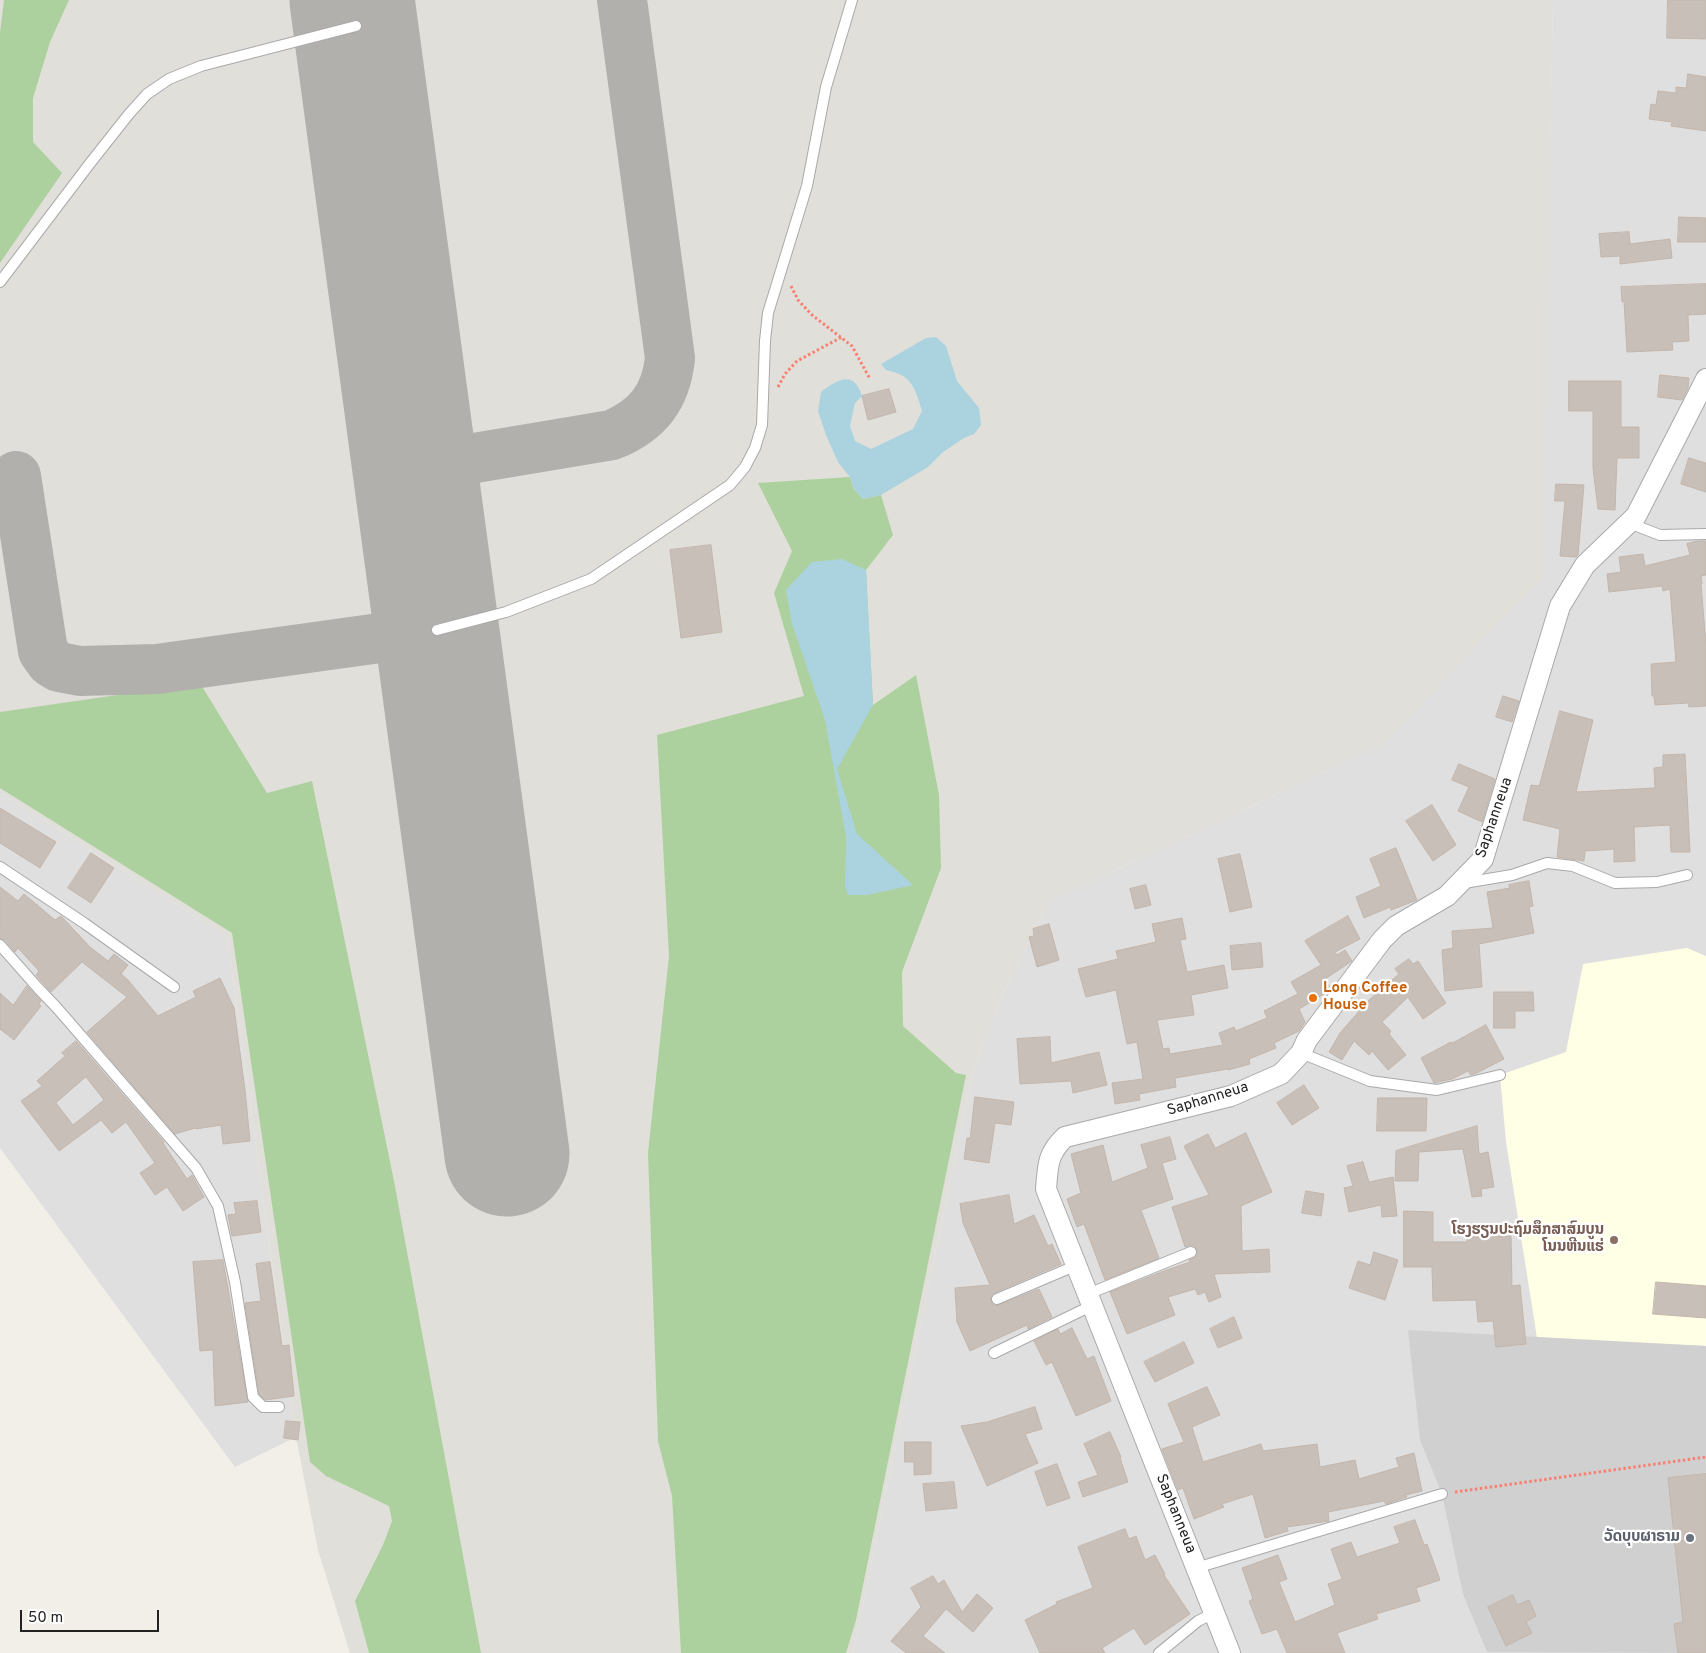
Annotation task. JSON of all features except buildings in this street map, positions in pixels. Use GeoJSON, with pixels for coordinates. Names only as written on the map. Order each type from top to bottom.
{"type":"FeatureCollection","features":[{"type":"Feature","properties":{"kind":"street","name":"Saphanneua"},"geometry":{"type":"LineString","coordinates":[[1230,1653],[1046,1189],[1048,1165],[1054,1148],[1065,1137],[1231,1096],[1282,1074],[1301,1053],[1307,1040],[1382,940],[1396,926],[1447,896],[1483,859],[1560,606],[1585,564],[1636,516],[1706,379]]}},
{"type":"Feature","properties":{"kind":"lane"},"geometry":{"type":"LineString","coordinates":[[437,630],[506,612],[591,578],[730,485],[745,467],[755,448],[762,425],[768,313],[807,186],[826,87],[852,0]]}},
{"type":"Feature","properties":{"kind":"lane"},"geometry":{"type":"LineString","coordinates":[[0,282],[90,162],[147,94],[169,79],[201,66],[356,26]]}},
{"type":"Feature","properties":{"kind":"lane"},"geometry":{"type":"LineString","coordinates":[[1629,522],[1660,535],[1706,534]]}},
{"type":"Feature","properties":{"kind":"lane"},"geometry":{"type":"LineString","coordinates":[[1460,884],[1512,874],[1547,863],[1573,866],[1615,883],[1657,882],[1687,875]]}},
{"type":"Feature","properties":{"kind":"lane"},"geometry":{"type":"LineString","coordinates":[[0,867],[84,923],[174,987]]}},
{"type":"Feature","properties":{"kind":"lane"},"geometry":{"type":"LineString","coordinates":[[0,946],[69,1021],[196,1168],[218,1206],[235,1282],[253,1397],[263,1408],[279,1407]]}},
{"type":"Feature","properties":{"kind":"lane"},"geometry":{"type":"LineString","coordinates":[[1301,1053],[1370,1081],[1436,1090],[1500,1075]]}},
{"type":"Feature","properties":{"kind":"lane"},"geometry":{"type":"LineString","coordinates":[[994,1354],[1090,1300],[1191,1252]]}},
{"type":"Feature","properties":{"kind":"lane"},"geometry":{"type":"LineString","coordinates":[[997,1299],[1077,1265]]}},
{"type":"Feature","properties":{"kind":"lane"},"geometry":{"type":"LineString","coordinates":[[1196,1568],[1442,1494]]}},
{"type":"Feature","properties":{"kind":"lane"},"geometry":{"type":"LineString","coordinates":[[1159,1653],[1198,1621],[1214,1613]]}},
{"type":"Feature","properties":{"kind":"path"},"geometry":{"type":"LineString","coordinates":[[790,283],[798,300],[812,315],[852,346],[870,379]]}},
{"type":"Feature","properties":{"kind":"path"},"geometry":{"type":"LineString","coordinates":[[762,416],[785,374],[797,360],[842,337]]}},
{"type":"Feature","properties":{"kind":"path"},"geometry":{"type":"LineString","coordinates":[[1442,1494],[1706,1457]]}},
{"type":"Feature","properties":{"kind":"shaded area"},"geometry":{"type":"Polygon","coordinates":[[[0,0],[1553,0],[1542,579],[1381,745],[1048,902],[1000,999],[972,1075],[853,1653],[350,1653],[318,1550],[296,1437],[227,936],[0,793],[0,0]]]}},
{"type":"Feature","properties":{"kind":"shaded area"},"geometry":{"type":"Polygon","coordinates":[[[1553,0],[1706,0],[1706,1653],[853,1653],[972,1075],[1000,999],[1048,902],[1381,745],[1541,579],[1553,0]]]}},
{"type":"Feature","properties":{"kind":"shaded area"},"geometry":{"type":"Polygon","coordinates":[[[0,793],[227,936],[296,1437],[235,1467],[0,1148],[0,793]]]}},
{"type":"Feature","properties":{"kind":"shaded area","name":"ໂຮງຮຽນປະຖົມສຶກສາສົມບູນ ໂນນຫີນແຮ່"},"geometry":{"type":"Polygon","coordinates":[[[1687,948],[1706,956],[1706,1346],[1537,1338],[1506,1142],[1500,1075],[1566,1052],[1583,964],[1687,948]]]}},
{"type":"Feature","properties":{"kind":"shaded area"},"geometry":{"type":"Polygon","coordinates":[[[1408,1330],[1706,1346],[1706,1653],[1487,1652],[1463,1594],[1442,1494],[1420,1440],[1408,1330]]]}},
{"type":"Feature","properties":{"kind":"green space"},"geometry":{"type":"Polygon","coordinates":[[[4,0],[69,0],[50,42],[33,98],[33,142],[62,173],[0,263],[0,33],[4,0]]]}},
{"type":"Feature","properties":{"kind":"green space"},"geometry":{"type":"Polygon","coordinates":[[[850,477],[854,489],[863,499],[881,495],[893,535],[866,570],[873,705],[916,675],[939,795],[941,868],[902,972],[903,1026],[956,1073],[966,1075],[856,1620],[846,1653],[681,1653],[672,1496],[658,1441],[648,1153],[669,956],[657,735],[804,696],[774,593],[792,551],[758,483],[850,477]]]}},
{"type":"Feature","properties":{"kind":"green space"},"geometry":{"type":"Polygon","coordinates":[[[200,683],[267,793],[312,781],[394,1181],[481,1653],[369,1653],[355,1601],[383,1545],[392,1521],[389,1506],[326,1476],[310,1462],[232,933],[0,788],[0,712],[200,683]]]}},
{"type":"Feature","properties":{"kind":"water"},"geometry":{"type":"Polygon","coordinates":[[[936,337],[946,346],[957,381],[979,408],[981,425],[974,434],[964,438],[943,452],[928,467],[881,495],[863,499],[854,489],[850,477],[838,462],[826,435],[818,411],[821,392],[833,383],[845,379],[855,383],[862,396],[855,403],[850,426],[855,441],[871,449],[913,429],[922,411],[914,389],[902,375],[886,370],[881,364],[926,338],[936,337]]]}},
{"type":"Feature","properties":{"kind":"water"},"geometry":{"type":"Polygon","coordinates":[[[842,559],[866,570],[873,705],[837,769],[857,834],[913,885],[867,895],[848,895],[845,887],[846,837],[825,720],[792,624],[786,590],[812,562],[842,559]]]}},
{"type":"Feature","properties":{"kind":"taxiway"},"geometry":{"type":"LineString","coordinates":[[415,468],[612,435],[636,422],[653,406],[659,396],[668,372],[670,358],[622,0]]}},
{"type":"Feature","properties":{"kind":"taxiway"},"geometry":{"type":"LineString","coordinates":[[16,476],[43,651],[51,662],[59,667],[80,671],[157,669],[437,630]]}},
{"type":"Feature","properties":{"kind":"runway"},"geometry":{"type":"LineString","coordinates":[[352,0],[507,1154]]}},
{"type":"Feature","properties":{"kind":"place","name":"Long Coffee House"},"geometry":{"type":"Point","coordinates":[1313,998]}},
{"type":"Feature","properties":{"kind":"place","name":"ໂຮງຮຽນປະຖົມສຶກສາສົມບູນ ໂນນຫີນແຮ່"},"geometry":{"type":"Point","coordinates":[1614,1240]}},
{"type":"Feature","properties":{"kind":"place","name":"ວັດບຸບຜາຣາມ"},"geometry":{"type":"Point","coordinates":[1690,1538]}}]}
